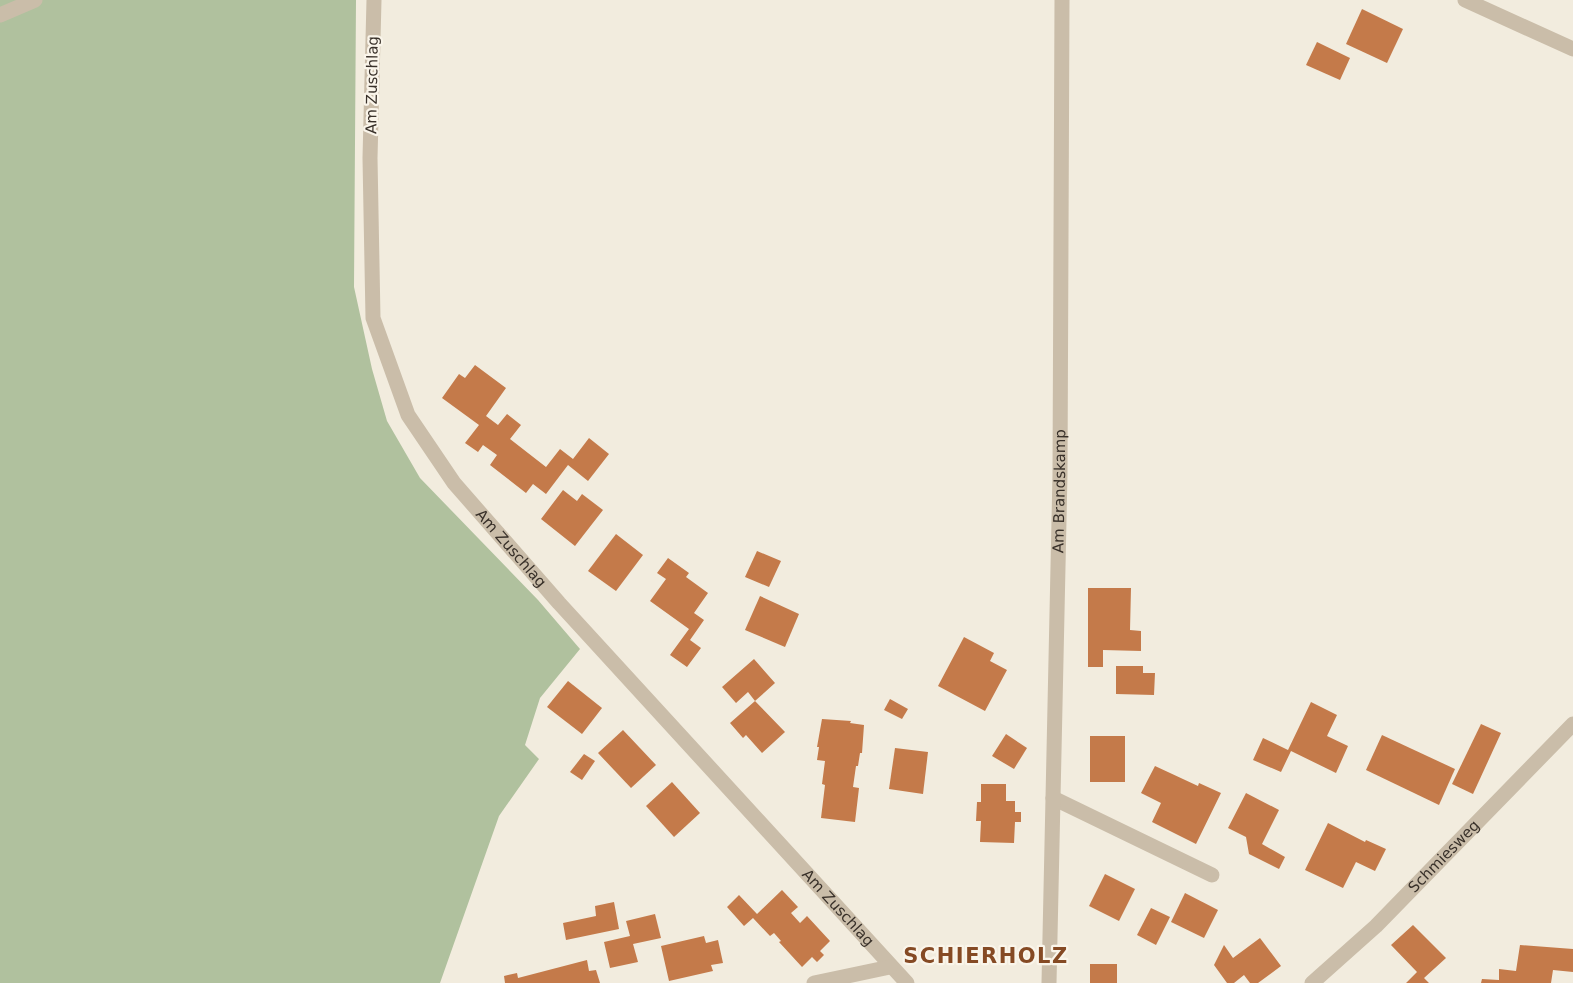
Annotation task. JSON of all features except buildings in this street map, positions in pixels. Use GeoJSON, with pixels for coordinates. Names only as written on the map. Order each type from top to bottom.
{"type":"FeatureCollection","features":[{"type":"Feature","properties":{"kind":"street"},"geometry":{"type":"LineString","coordinates":[[0,15],[35,0]]}},
{"type":"Feature","properties":{"kind":"street","name":"Am Zuschlag"},"geometry":{"type":"LineString","coordinates":[[374,0],[370,158],[374,318],[408,415],[454,483],[567,611],[907,983]]}},
{"type":"Feature","properties":{"kind":"street","name":"Am Brandskamp"},"geometry":{"type":"LineString","coordinates":[[1049,983],[1060,474],[1062,0]]}},
{"type":"Feature","properties":{"kind":"street"},"geometry":{"type":"LineString","coordinates":[[1465,0],[1573,49]]}},
{"type":"Feature","properties":{"kind":"street","name":"Schmiesweg"},"geometry":{"type":"LineString","coordinates":[[1313,983],[1376,926],[1573,724]]}},
{"type":"Feature","properties":{"kind":"street"},"geometry":{"type":"LineString","coordinates":[[1053,798],[1212,875]]}},
{"type":"Feature","properties":{"kind":"street"},"geometry":{"type":"LineString","coordinates":[[814,983],[890,967]]}},
{"type":"Feature","properties":{"kind":"green space"},"geometry":{"type":"Polygon","coordinates":[[[0,0],[356,0],[354,287],[372,369],[387,421],[420,478],[538,600],[580,649],[540,698],[525,745],[539,759],[499,816],[440,983],[0,983],[0,0]]]}},
{"type":"Feature","properties":{"kind":"district","name":"SCHIERHOLZ"},"geometry":{"type":"Point","coordinates":[986,956]}}]}
